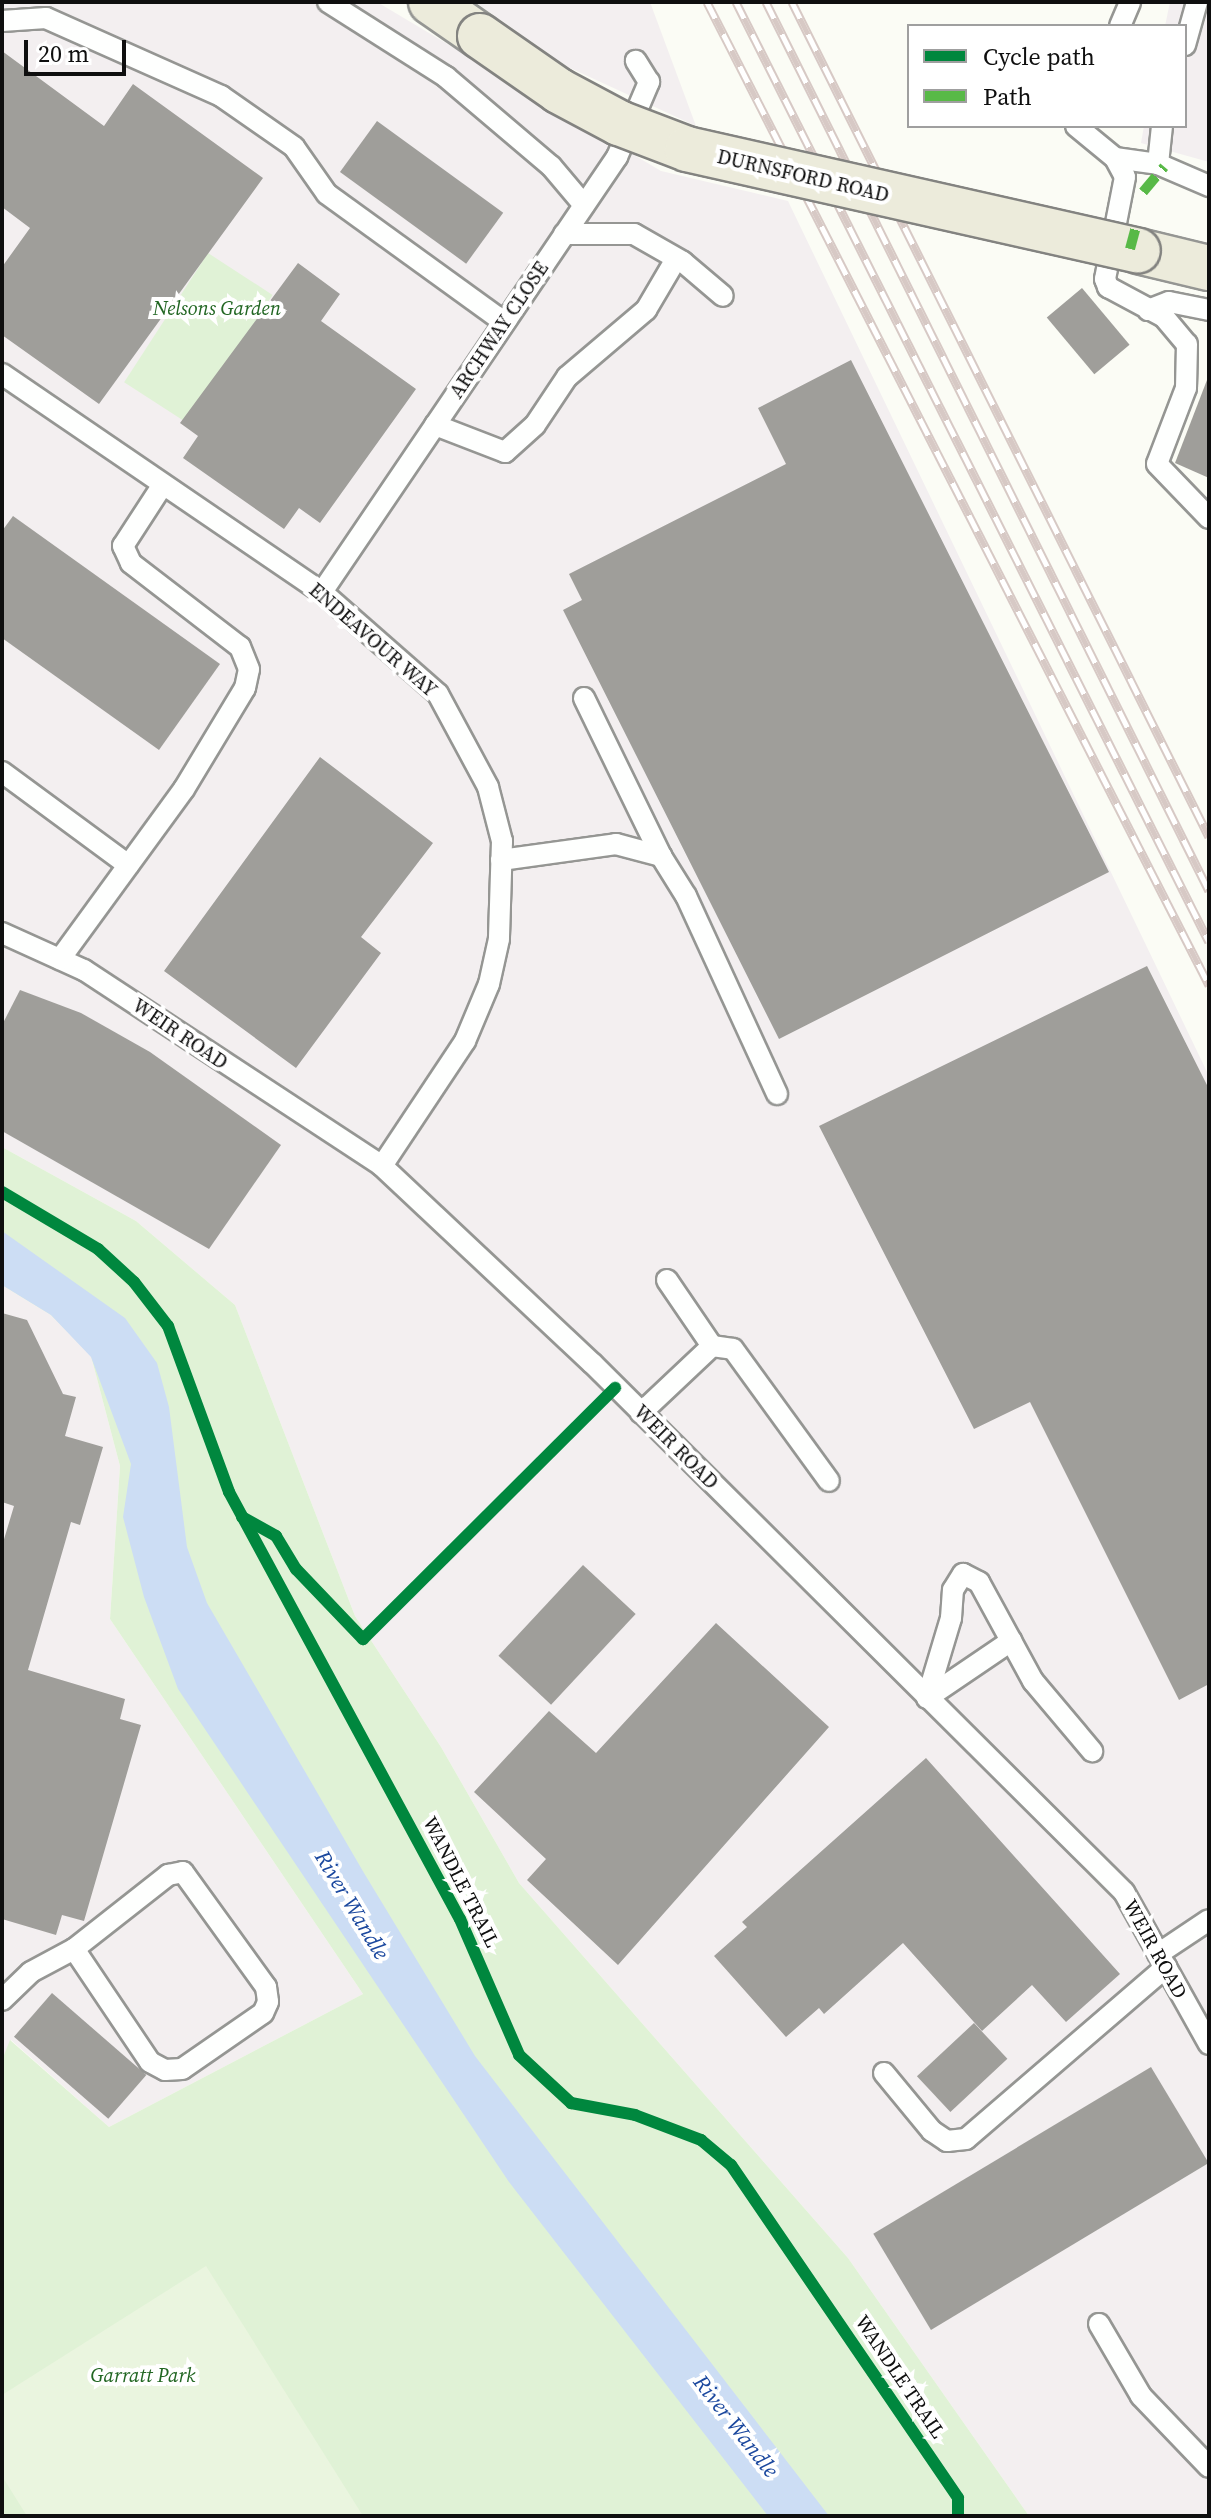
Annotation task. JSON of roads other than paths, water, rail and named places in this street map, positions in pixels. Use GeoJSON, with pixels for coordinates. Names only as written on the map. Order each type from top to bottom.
{"type":"FeatureCollection","features":[{"type":"Feature","properties":{"kind":"main road","name":"DURNSFORD ROAD"},"geometry":{"type":"LineString","coordinates":[[431,2],[571,97],[687,149],[1209,268]]}},
{"type":"Feature","properties":{"kind":"lane"},"geometry":{"type":"LineString","coordinates":[[328,2],[446,77],[551,166],[584,205]]}},
{"type":"Feature","properties":{"kind":"lane"},"geometry":{"type":"LineString","coordinates":[[1121,24],[1130,2]]}},
{"type":"Feature","properties":{"kind":"lane"},"geometry":{"type":"LineString","coordinates":[[1187,38],[1197,2]]}},
{"type":"Feature","properties":{"kind":"lane"},"geometry":{"type":"LineString","coordinates":[[2,21],[46,18],[221,96],[294,147],[327,194],[504,322]]}},
{"type":"Feature","properties":{"kind":"lane","name":"ARCHWAY CLOSE"},"geometry":{"type":"LineString","coordinates":[[322,592],[584,205],[645,101],[649,82],[636,61]]}},
{"type":"Feature","properties":{"kind":"lane"},"geometry":{"type":"LineString","coordinates":[[1078,128],[1115,158],[1125,177],[1105,279],[1108,287],[1164,317],[1187,344],[1186,388],[1157,464],[1209,518]]}},
{"type":"Feature","properties":{"kind":"lane"},"geometry":{"type":"LineString","coordinates":[[1158,164],[1162,128]]}},
{"type":"Feature","properties":{"kind":"lane"},"geometry":{"type":"LineString","coordinates":[[1115,158],[1158,164],[1209,186]]}},
{"type":"Feature","properties":{"kind":"lane"},"geometry":{"type":"LineString","coordinates":[[564,234],[634,234],[676,259],[723,296]]}},
{"type":"Feature","properties":{"kind":"lane"},"geometry":{"type":"LineString","coordinates":[[435,425],[505,452],[535,425],[567,377],[646,310],[676,259]]}},
{"type":"Feature","properties":{"kind":"lane"},"geometry":{"type":"LineString","coordinates":[[1148,310],[1169,302],[1209,310]]}},
{"type":"Feature","properties":{"kind":"lane","name":"ENDEAVOUR WAY"},"geometry":{"type":"LineString","coordinates":[[2,374],[162,486],[322,592],[438,694],[488,787],[501,860],[499,939],[489,984],[465,1041],[382,1166]]}},
{"type":"Feature","properties":{"kind":"lane"},"geometry":{"type":"LineString","coordinates":[[60,959],[184,789],[245,688],[249,669],[225,631],[144,574],[123,546],[162,486]]}},
{"type":"Feature","properties":{"kind":"lane"},"geometry":{"type":"LineString","coordinates":[[584,698],[661,856],[686,896],[777,1094]]}},
{"type":"Feature","properties":{"kind":"lane"},"geometry":{"type":"LineString","coordinates":[[2,772],[128,865]]}},
{"type":"Feature","properties":{"kind":"lane"},"geometry":{"type":"LineString","coordinates":[[501,860],[616,844],[661,856]]}},
{"type":"Feature","properties":{"kind":"lane","name":"WEIR ROAD"},"geometry":{"type":"LineString","coordinates":[[2,933],[60,959],[382,1166],[641,1413],[1124,1892],[1209,2044]]}},
{"type":"Feature","properties":{"kind":"lane"},"geometry":{"type":"LineString","coordinates":[[667,1280],[712,1346],[733,1349],[749,1363],[829,1481]]}},
{"type":"Feature","properties":{"kind":"lane"},"geometry":{"type":"LineString","coordinates":[[641,1413],[712,1346]]}},
{"type":"Feature","properties":{"kind":"lane"},"geometry":{"type":"LineString","coordinates":[[927,1698],[951,1618],[953,1590],[963,1574],[979,1582],[1033,1681],[1092,1751]]}},
{"type":"Feature","properties":{"kind":"lane"},"geometry":{"type":"LineString","coordinates":[[927,1698],[1011,1641]]}},
{"type":"Feature","properties":{"kind":"lane"},"geometry":{"type":"LineString","coordinates":[[2,2000],[31,1972],[74,1949],[168,1875],[183,1872],[266,1987],[268,2002],[263,2013],[182,2069],[165,2070],[150,2062],[74,1949]]}},
{"type":"Feature","properties":{"kind":"lane"},"geometry":{"type":"LineString","coordinates":[[884,2073],[932,2131],[947,2141],[966,2139],[1209,1920]]}},
{"type":"Feature","properties":{"kind":"lane"},"geometry":{"type":"LineString","coordinates":[[1099,2324],[1141,2396],[1209,2467]]}},
{"type":"Feature","properties":{"kind":"water","name":"River Wandle"},"geometry":{"type":"Polygon","coordinates":[[[2,1231],[125,1318],[157,1363],[169,1407],[187,1547],[207,1603],[364,1873],[475,2056],[829,2516],[768,2516],[509,2182],[178,1689],[144,1597],[123,1517],[131,1464],[91,1357],[51,1315],[2,1285],[2,1231]]]}},
{"type":"Feature","properties":{"kind":"railway"},"geometry":{"type":"LineString","coordinates":[[707,2],[1209,985]]}},
{"type":"Feature","properties":{"kind":"railway"},"geometry":{"type":"LineString","coordinates":[[736,2],[1209,942]]}},
{"type":"Feature","properties":{"kind":"railway"},"geometry":{"type":"LineString","coordinates":[[766,2],[1209,891]]}},
{"type":"Feature","properties":{"kind":"railway"},"geometry":{"type":"LineString","coordinates":[[792,2],[1209,837]]}},
{"type":"Feature","properties":{"kind":"park label","name":"Nelsons Garden"},"geometry":{"type":"Point","coordinates":[217,308]}},
{"type":"Feature","properties":{"kind":"park label","name":"Garratt Park"},"geometry":{"type":"Point","coordinates":[143,2375]}}]}
